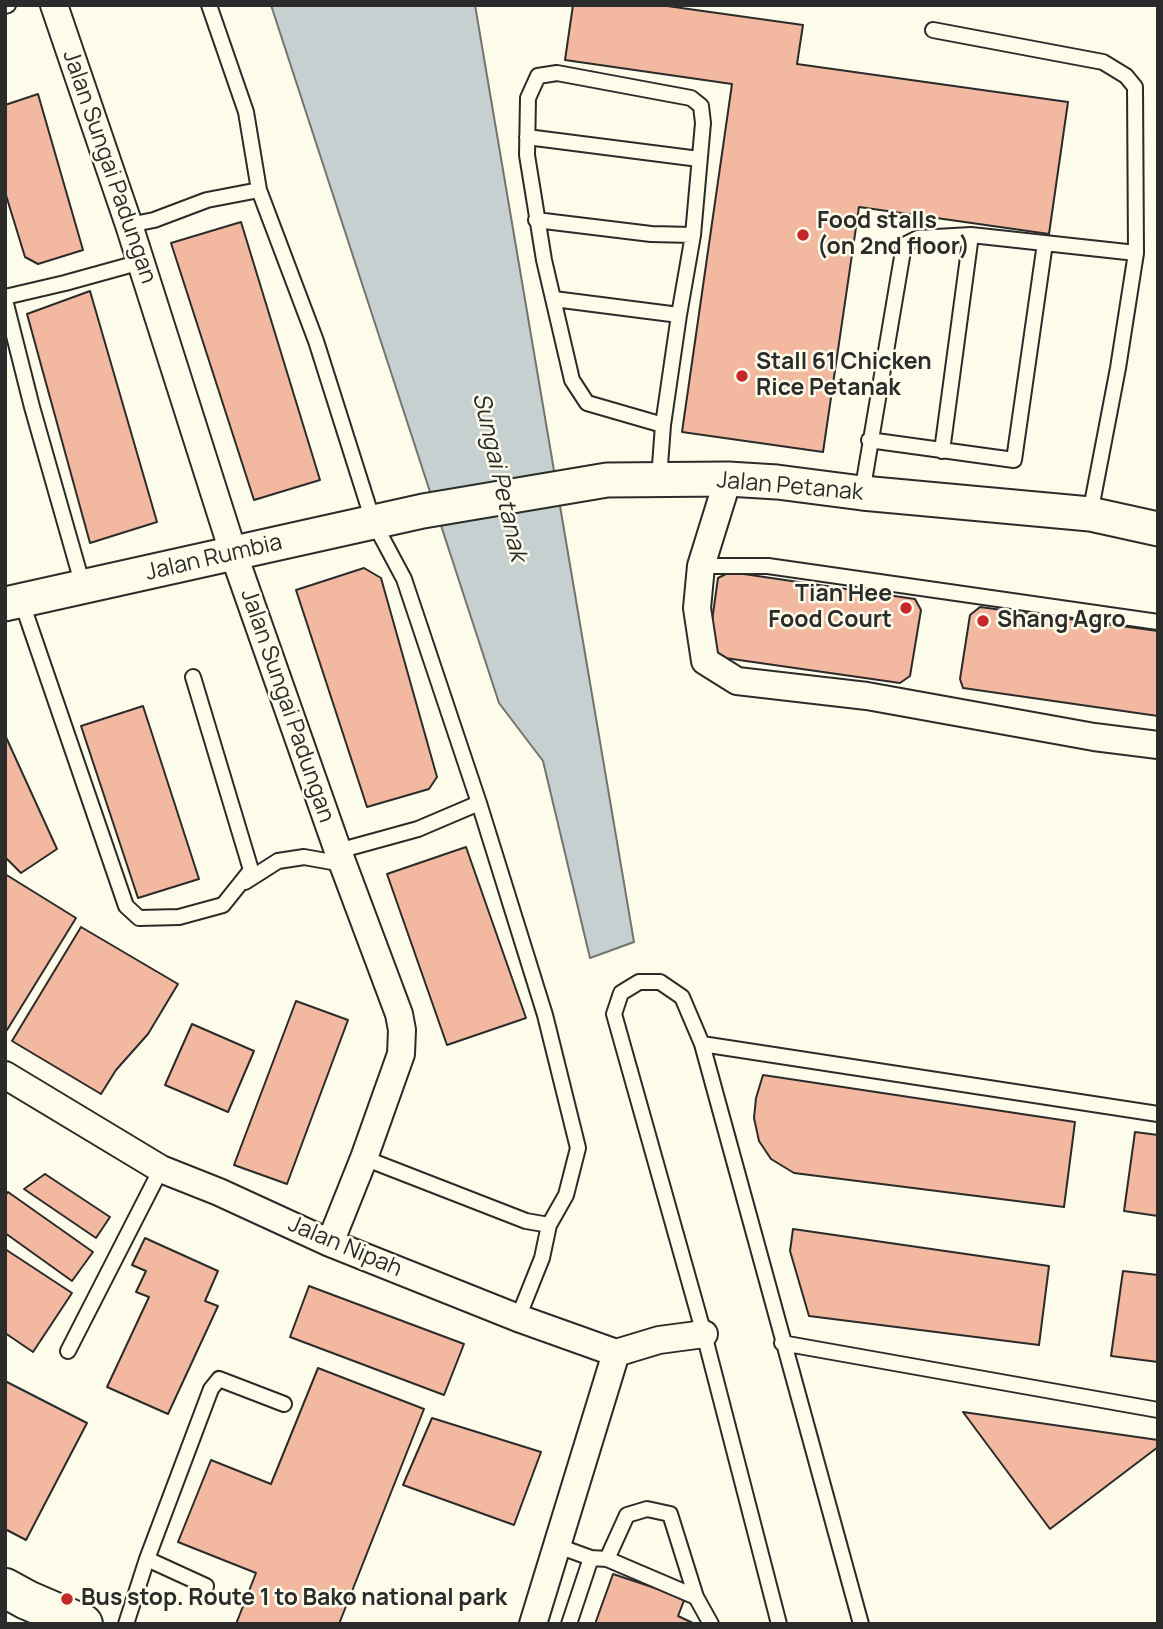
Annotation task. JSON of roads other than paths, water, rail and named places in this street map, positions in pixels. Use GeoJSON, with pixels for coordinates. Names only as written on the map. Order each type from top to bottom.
{"type":"FeatureCollection","features":[{"type":"Feature","properties":{"kind":"main road"},"geometry":{"type":"LineString","coordinates":[[5,1588],[83,1624]]}},
{"type":"Feature","properties":{"kind":"street","name":"Jalan Sungai Padungan"},"geometry":{"type":"LineString","coordinates":[[54,5],[129,225],[234,555],[399,1014],[402,1030],[401,1054],[364,1158],[330,1242]]}},
{"type":"Feature","properties":{"kind":"street","name":"Jalan Petanak"},"geometry":{"type":"LineString","coordinates":[[423,510],[607,480],[727,479],[1090,514],[1158,529]]}},
{"type":"Feature","properties":{"kind":"street"},"geometry":{"type":"LineString","coordinates":[[727,479],[701,566],[698,608],[705,661],[737,681],[867,696],[1094,737],[1158,745]]}},
{"type":"Feature","properties":{"kind":"street","name":"Jalan Rumbia"},"geometry":{"type":"LineString","coordinates":[[13,602],[234,555],[423,510]]}},
{"type":"Feature","properties":{"kind":"street","name":"Jalan Nipah"},"geometry":{"type":"LineString","coordinates":[[5,1075],[161,1169],[330,1242],[518,1318],[616,1353]]}},
{"type":"Feature","properties":{"kind":"street"},"geometry":{"type":"LineString","coordinates":[[533,1624],[616,1353],[659,1340],[704,1334]]}},
{"type":"Feature","properties":{"kind":"lane"},"geometry":{"type":"LineString","coordinates":[[209,5],[246,112],[259,190],[316,341],[373,521],[404,579],[478,803],[545,1015],[578,1148],[566,1195],[549,1225],[542,1258],[518,1318]]}},
{"type":"Feature","properties":{"kind":"lane"},"geometry":{"type":"LineString","coordinates":[[933,30],[1103,62],[1126,76],[1135,87],[1136,253],[1118,368],[1090,514]]}},
{"type":"Feature","properties":{"kind":"lane"},"geometry":{"type":"LineString","coordinates":[[659,479],[663,425],[693,235],[703,123],[701,106],[691,98],[557,73],[538,76],[528,98],[527,155],[536,220],[572,380],[587,403],[663,425]]}},
{"type":"Feature","properties":{"kind":"lane"},"geometry":{"type":"LineString","coordinates":[[527,136],[699,159]]}},
{"type":"Feature","properties":{"kind":"lane"},"geometry":{"type":"LineString","coordinates":[[129,225],[154,220],[207,200],[259,190]]}},
{"type":"Feature","properties":{"kind":"lane"},"geometry":{"type":"LineString","coordinates":[[536,220],[651,234],[693,235]]}},
{"type":"Feature","properties":{"kind":"lane"},"geometry":{"type":"LineString","coordinates":[[862,494],[904,245],[918,238],[971,235],[1136,253]]}},
{"type":"Feature","properties":{"kind":"lane"},"geometry":{"type":"LineString","coordinates":[[942,451],[971,235]]}},
{"type":"Feature","properties":{"kind":"lane"},"geometry":{"type":"LineString","coordinates":[[869,440],[1014,460],[1045,243]]}},
{"type":"Feature","properties":{"kind":"lane"},"geometry":{"type":"LineString","coordinates":[[83,587],[35,420],[5,299],[141,262]]}},
{"type":"Feature","properties":{"kind":"lane"},"geometry":{"type":"LineString","coordinates":[[554,299],[679,315]]}},
{"type":"Feature","properties":{"kind":"lane"},"geometry":{"type":"LineString","coordinates":[[701,566],[768,566],[1158,622]]}},
{"type":"Feature","properties":{"kind":"lane"},"geometry":{"type":"LineString","coordinates":[[13,602],[126,906],[139,918],[179,917],[223,905],[251,870],[192,677]]}},
{"type":"Feature","properties":{"kind":"lane"},"geometry":{"type":"LineString","coordinates":[[238,886],[278,861],[304,857],[341,858],[478,803]]}},
{"type":"Feature","properties":{"kind":"lane"},"geometry":{"type":"LineString","coordinates":[[779,1624],[704,1334],[614,1014],[621,993],[639,982],[660,982],[682,997],[702,1044],[861,1624]]}},
{"type":"Feature","properties":{"kind":"lane"},"geometry":{"type":"LineString","coordinates":[[702,1044],[1158,1114]]}},
{"type":"Feature","properties":{"kind":"lane"},"geometry":{"type":"LineString","coordinates":[[364,1158],[526,1221],[549,1225]]}},
{"type":"Feature","properties":{"kind":"lane"},"geometry":{"type":"LineString","coordinates":[[68,1351],[161,1169]]}},
{"type":"Feature","properties":{"kind":"lane"},"geometry":{"type":"LineString","coordinates":[[782,1343],[1158,1410]]}},
{"type":"Feature","properties":{"kind":"lane"},"geometry":{"type":"LineString","coordinates":[[127,1624],[147,1559],[211,1389],[219,1379],[284,1404]]}},
{"type":"Feature","properties":{"kind":"lane"},"geometry":{"type":"LineString","coordinates":[[607,1559],[626,1515],[647,1509],[670,1514],[696,1597],[711,1624]]}},
{"type":"Feature","properties":{"kind":"lane"},"geometry":{"type":"LineString","coordinates":[[558,1546],[590,1558],[607,1559],[696,1597]]}},
{"type":"Feature","properties":{"kind":"lane"},"geometry":{"type":"LineString","coordinates":[[569,1624],[590,1558]]}},
{"type":"Feature","properties":{"kind":"lane"},"geometry":{"type":"LineString","coordinates":[[147,1559],[206,1586]]}},
{"type":"Feature","properties":{"kind":"water","name":"Sungai Petanak"},"geometry":{"type":"Polygon","coordinates":[[[271,5],[475,5],[634,942],[590,958],[543,761],[499,703],[271,5]]]}},
{"type":"Feature","properties":{"kind":"place","name":"Food stalls (on 2nd floor)"},"geometry":{"type":"Point","coordinates":[803,235]}},
{"type":"Feature","properties":{"kind":"place","name":"Stall 61 Chicken Rice Petanak"},"geometry":{"type":"Point","coordinates":[742,376]}},
{"type":"Feature","properties":{"kind":"place","name":"Tian Hee Food Court"},"geometry":{"type":"Point","coordinates":[906,608]}},
{"type":"Feature","properties":{"kind":"place","name":"Shang Agro"},"geometry":{"type":"Point","coordinates":[983,621]}},
{"type":"Feature","properties":{"kind":"place","name":"Bus stop. Route 1 to Bako national park"},"geometry":{"type":"Point","coordinates":[67,1599]}}]}
